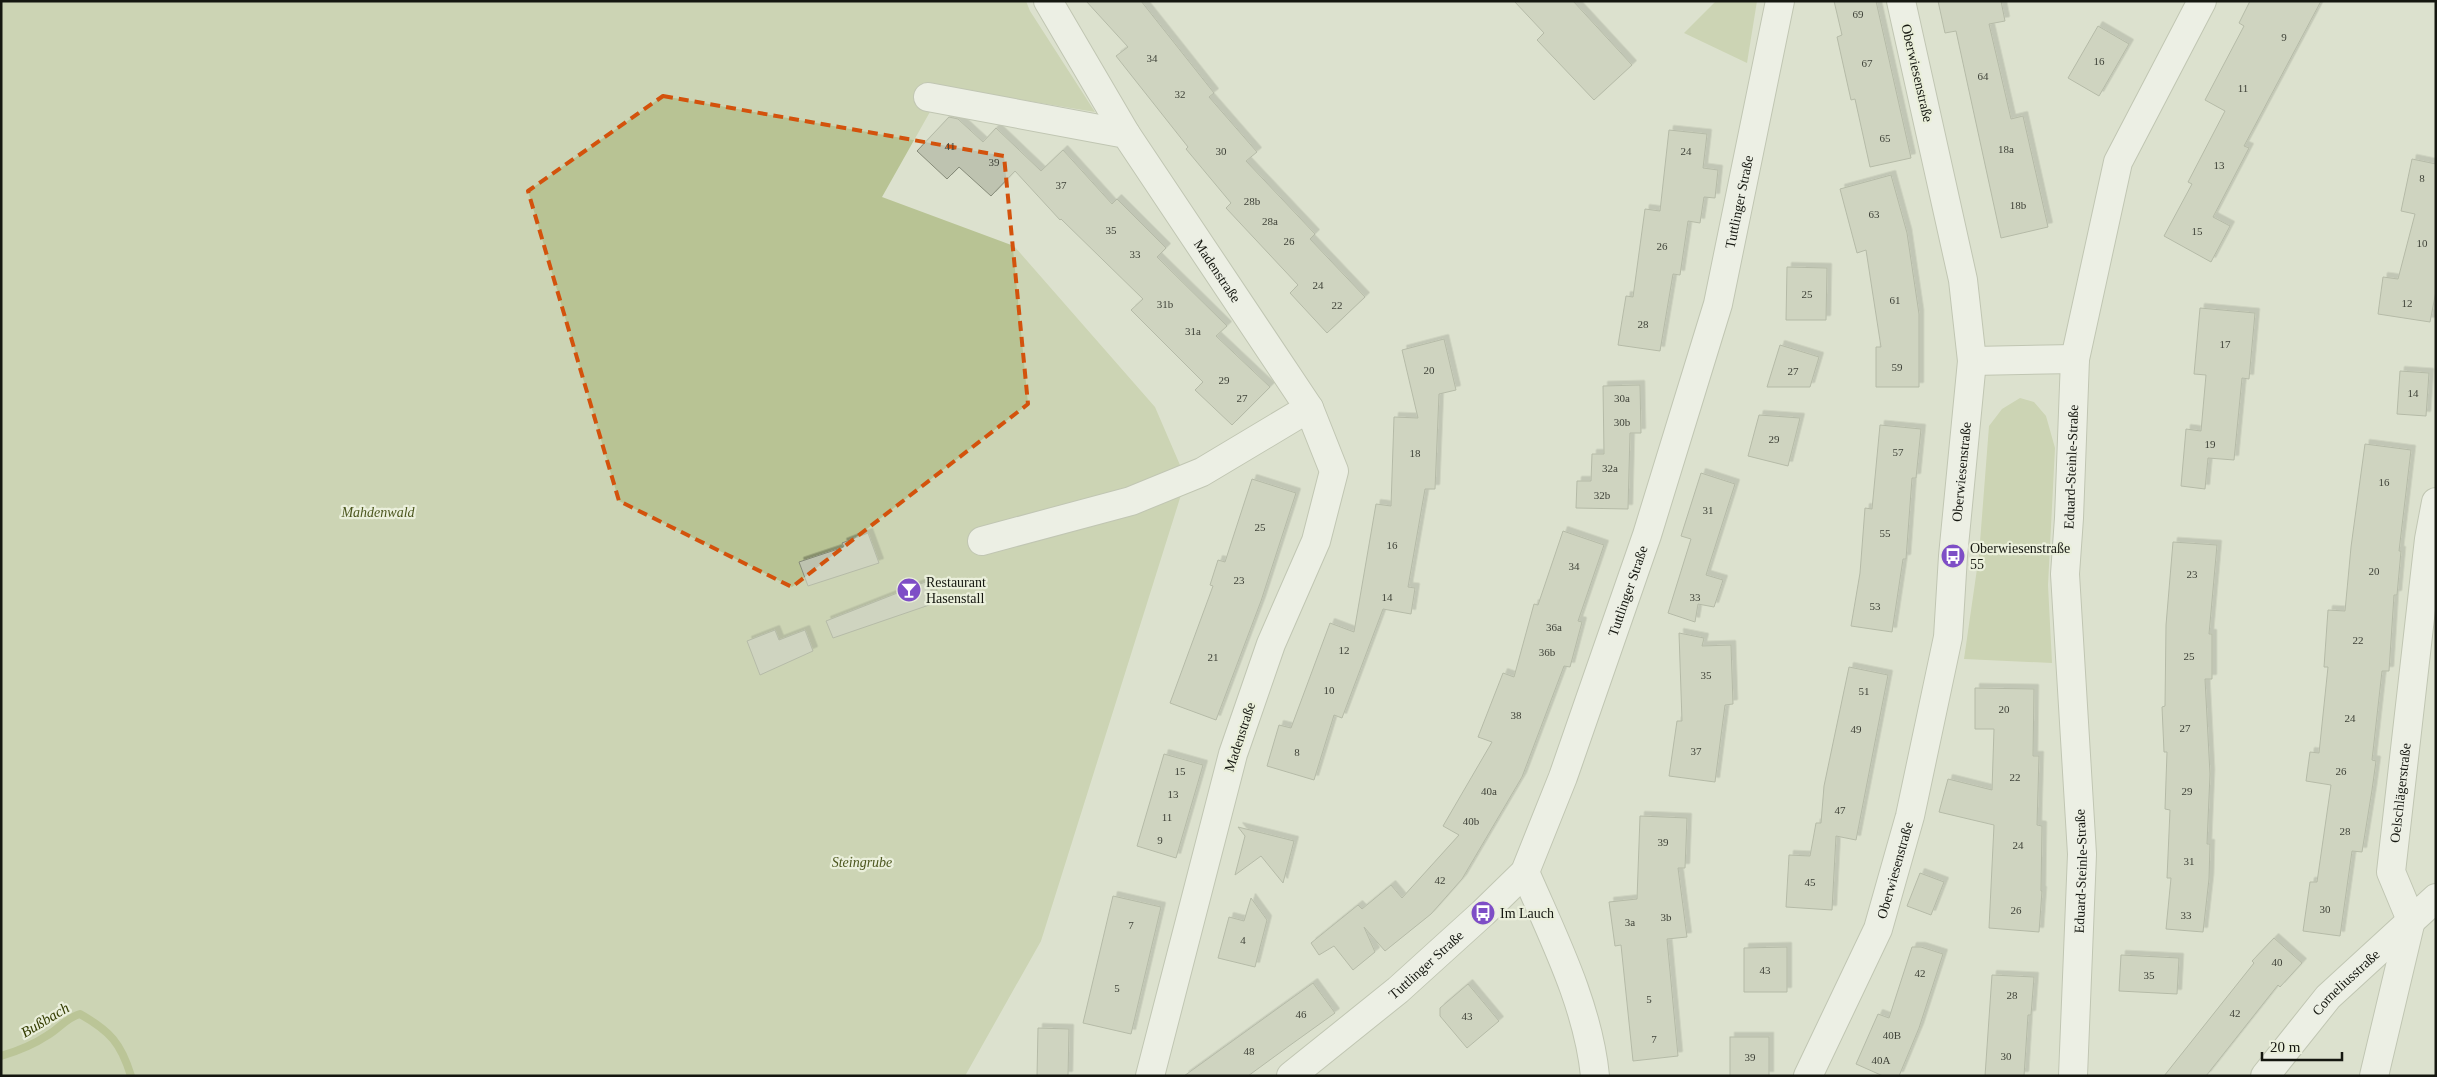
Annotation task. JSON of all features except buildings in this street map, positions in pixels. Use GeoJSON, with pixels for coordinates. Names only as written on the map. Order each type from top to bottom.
{"type":"FeatureCollection","features":[{"type":"Feature","properties":{"kind":"street","name":"Madenstraße"},"geometry":{"type":"LineString","coordinates":[[1048,1],[1126,134],[1308,408],[1334,471],[1316,541],[1271,644],[1233,754],[1150,1076]]}},
{"type":"Feature","properties":{"kind":"street","name":"Tuttlinger Straße"},"geometry":{"type":"LineString","coordinates":[[1303,1072],[1398,990],[1525,872],[1563,777],[1644,544],[1718,304],[1780,1]]}},
{"type":"Feature","properties":{"kind":"street","name":"Oberwiesenstraße"},"geometry":{"type":"LineString","coordinates":[[1808,1076],[1878,929],[1910,816],[1948,637],[1952,565],[1972,361],[1963,280],[1901,1]]}},
{"type":"Feature","properties":{"kind":"street","name":"Eduard-Steinle-Straße"},"geometry":{"type":"LineString","coordinates":[[2073,1076],[2082,854],[2065,574],[2075,359],[2118,162],[2202,1]]}},
{"type":"Feature","properties":{"kind":"street"},"geometry":{"type":"LineString","coordinates":[[928,97],[1126,134]]}},
{"type":"Feature","properties":{"kind":"street"},"geometry":{"type":"LineString","coordinates":[[1972,361],[2075,359]]}},
{"type":"Feature","properties":{"kind":"street"},"geometry":{"type":"LineString","coordinates":[[982,541],[1132,501],[1202,472],[1308,408]]}},
{"type":"Feature","properties":{"kind":"street","name":"Oelschlägerstraße"},"geometry":{"type":"LineString","coordinates":[[2411,920],[2391,872],[2436,502]]}},
{"type":"Feature","properties":{"kind":"street"},"geometry":{"type":"LineString","coordinates":[[1525,872],[1566,969],[1593,1049],[1596,1076]]}},
{"type":"Feature","properties":{"kind":"street","name":"Corneliusstraße"},"geometry":{"type":"LineString","coordinates":[[2265,1076],[2328,997],[2436,898]]}},
{"type":"Feature","properties":{"kind":"street"},"geometry":{"type":"LineString","coordinates":[[2374,1076],[2411,920]]}},
{"type":"Feature","properties":{"kind":"highlighted area"},"geometry":{"type":"Polygon","coordinates":[[[663,96],[1004,156],[1028,404],[792,587],[619,501],[528,191],[663,96]]]}},
{"type":"Feature","properties":{"kind":"green space"},"geometry":{"type":"Polygon","coordinates":[[[1,1],[1026,1],[1030,11],[1095,112],[944,87],[882,197],[1014,246],[1155,407],[1186,479],[1041,941],[965,1076],[1,1076],[1,1]]]}},
{"type":"Feature","properties":{"kind":"green space"},"geometry":{"type":"Polygon","coordinates":[[[1716,1],[1757,1],[1747,63],[1684,33],[1716,1]]]}},
{"type":"Feature","properties":{"kind":"green space"},"geometry":{"type":"Polygon","coordinates":[[[2020,398],[2034,402],[2046,416],[2055,448],[2048,585],[2052,663],[1964,659],[1979,555],[1989,426],[2002,409],[2020,398]]]}},
{"type":"Feature","properties":{"kind":"waterway","name":"Bußbach"},"geometry":{"type":"LineString","coordinates":[[1,1056],[37,1042],[71,1018],[80,1014],[107,1032],[113,1039],[123,1055],[131,1076]]}},
{"type":"Feature","properties":{"kind":"place","name":"Oberwiesenstraße 55"},"geometry":{"type":"Point","coordinates":[1953,556]}},
{"type":"Feature","properties":{"kind":"place","name":"Restaurant Hasenstall"},"geometry":{"type":"Point","coordinates":[909,590]}},
{"type":"Feature","properties":{"kind":"place","name":"Im Lauch"},"geometry":{"type":"Point","coordinates":[1483,913]}},
{"type":"Feature","properties":{"kind":"park label","name":"Mahdenwald"},"geometry":{"type":"Point","coordinates":[378,512]}},
{"type":"Feature","properties":{"kind":"park label","name":"Steingrube"},"geometry":{"type":"Point","coordinates":[862,862]}}]}
